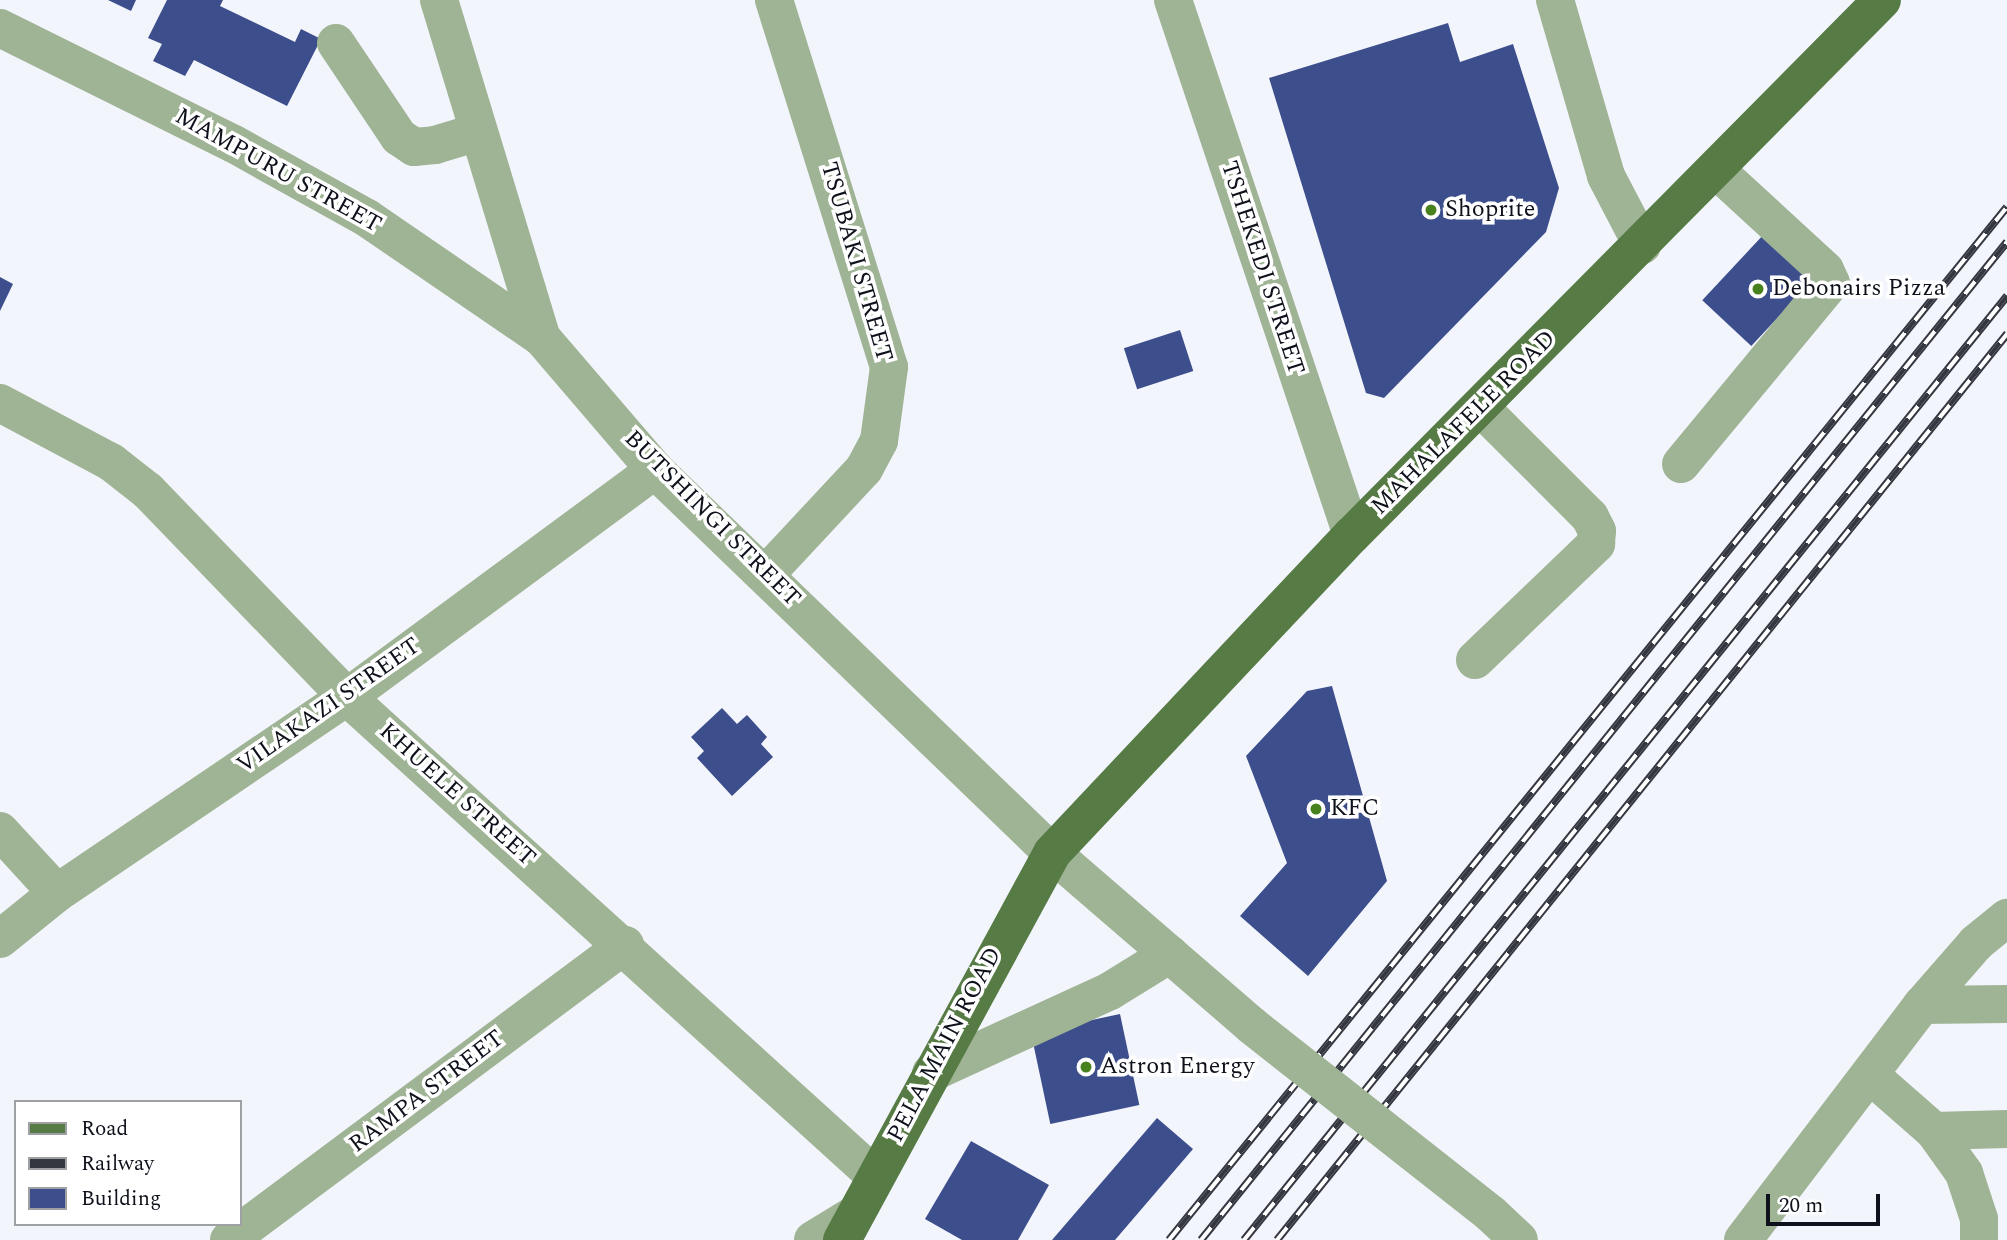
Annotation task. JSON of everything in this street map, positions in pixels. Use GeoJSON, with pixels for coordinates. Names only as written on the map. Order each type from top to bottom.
{"type":"FeatureCollection","features":[{"type":"Feature","properties":{"kind":"main road","name":"MAHALAFELE ROAD"},"geometry":{"type":"LineString","coordinates":[[1052,853],[1352,535],[1882,0]]}},
{"type":"Feature","properties":{"kind":"main road","name":"PELA MAIN ROAD"},"geometry":{"type":"LineString","coordinates":[[848,1227],[1052,853]]}},
{"type":"Feature","properties":{"kind":"street","name":"BUTSHINGI STREET"},"geometry":{"type":"LineString","coordinates":[[439,0],[541,338],[655,470],[766,573],[1052,853],[1251,1025],[1492,1214],[1519,1240]]}},
{"type":"Feature","properties":{"kind":"street","name":"TSUBAKI STREET"},"geometry":{"type":"LineString","coordinates":[[766,573],[864,469],[882,431],[889,367],[774,0]]}},
{"type":"Feature","properties":{"kind":"street","name":"TSHEKEDI STREET"},"geometry":{"type":"LineString","coordinates":[[1173,0],[1352,535]]}},
{"type":"Feature","properties":{"kind":"street"},"geometry":{"type":"LineString","coordinates":[[1555,0],[1606,176],[1642,245]]}},
{"type":"Feature","properties":{"kind":"street","name":"MAMPURU STREET"},"geometry":{"type":"LineString","coordinates":[[0,28],[234,144],[367,218],[541,338]]}},
{"type":"Feature","properties":{"kind":"street"},"geometry":{"type":"LineString","coordinates":[[336,43],[398,137],[414,146],[435,145],[478,132]]}},
{"type":"Feature","properties":{"kind":"street"},"geometry":{"type":"LineString","coordinates":[[1681,464],[1831,283],[1825,270],[1715,169]]}},
{"type":"Feature","properties":{"kind":"street","name":"KHUELE STREET"},"geometry":{"type":"LineString","coordinates":[[0,403],[131,476],[346,697],[625,945],[875,1176]]}},
{"type":"Feature","properties":{"kind":"street"},"geometry":{"type":"LineString","coordinates":[[1475,660],[1596,544],[1597,531],[1590,517],[1480,407]]}},
{"type":"Feature","properties":{"kind":"street","name":"VILAKAZI STREET"},"geometry":{"type":"LineString","coordinates":[[0,939],[57,893],[346,697],[655,470]]}},
{"type":"Feature","properties":{"kind":"street"},"geometry":{"type":"LineString","coordinates":[[0,831],[57,893]]}},
{"type":"Feature","properties":{"kind":"street"},"geometry":{"type":"LineString","coordinates":[[1743,1240],[1922,1005],[1976,943],[2007,918]]}},
{"type":"Feature","properties":{"kind":"street","name":"RAMPA STREET"},"geometry":{"type":"LineString","coordinates":[[229,1240],[625,945]]}},
{"type":"Feature","properties":{"kind":"street"},"geometry":{"type":"LineString","coordinates":[[931,1073],[1055,1011],[1110,991],[1170,954]]}},
{"type":"Feature","properties":{"kind":"street"},"geometry":{"type":"LineString","coordinates":[[1922,1005],[2007,1004]]}},
{"type":"Feature","properties":{"kind":"street"},"geometry":{"type":"LineString","coordinates":[[1870,1075],[1934,1131],[1964,1172],[1988,1226]]}},
{"type":"Feature","properties":{"kind":"street"},"geometry":{"type":"LineString","coordinates":[[1934,1131],[2007,1129]]}},
{"type":"Feature","properties":{"kind":"street"},"geometry":{"type":"LineString","coordinates":[[813,1240],[848,1227]]}},
{"type":"Feature","properties":{"kind":"building"},"geometry":{"type":"Polygon","coordinates":[[[108,0],[136,0],[131,11],[108,0]]]}},
{"type":"Feature","properties":{"kind":"building"},"geometry":{"type":"Polygon","coordinates":[[[167,0],[223,0],[220,6],[295,42],[301,29],[321,39],[287,106],[194,60],[185,76],[153,61],[162,44],[148,38],[167,0]]]}},
{"type":"Feature","properties":{"kind":"building","name":"Shoprite"},"geometry":{"type":"Polygon","coordinates":[[[1448,23],[1460,62],[1513,44],[1559,188],[1546,232],[1384,398],[1366,393],[1269,78],[1448,23]]]}},
{"type":"Feature","properties":{"kind":"building","name":"Debonairs Pizza"},"geometry":{"type":"Polygon","coordinates":[[[1765,233],[1814,279],[1751,346],[1702,300],[1765,233]]]}},
{"type":"Feature","properties":{"kind":"building"},"geometry":{"type":"Polygon","coordinates":[[[0,277],[13,284],[0,311],[0,277]]]}},
{"type":"Feature","properties":{"kind":"building"},"geometry":{"type":"Polygon","coordinates":[[[1180,330],[1193,371],[1137,389],[1124,348],[1180,330]]]}},
{"type":"Feature","properties":{"kind":"building","name":"KFC"},"geometry":{"type":"Polygon","coordinates":[[[1332,686],[1387,881],[1308,976],[1240,916],[1287,863],[1246,756],[1307,691],[1332,686]]]}},
{"type":"Feature","properties":{"kind":"building"},"geometry":{"type":"Polygon","coordinates":[[[722,708],[737,724],[747,715],[767,737],[761,744],[773,757],[732,796],[697,758],[704,751],[691,737],[722,708]]]}},
{"type":"Feature","properties":{"kind":"building"},"geometry":{"type":"Polygon","coordinates":[[[1120,1014],[1139,1105],[1050,1124],[1031,1033],[1120,1014]]]}},
{"type":"Feature","properties":{"kind":"building"},"geometry":{"type":"Polygon","coordinates":[[[1157,1118],[1193,1149],[1115,1240],[1052,1240],[1157,1118]]]}},
{"type":"Feature","properties":{"kind":"building"},"geometry":{"type":"Polygon","coordinates":[[[971,1141],[1049,1185],[1018,1240],[962,1240],[925,1219],[971,1141]]]}},
{"type":"Feature","properties":{"kind":"railway"},"geometry":{"type":"LineString","coordinates":[[1169,1240],[2007,207]]}},
{"type":"Feature","properties":{"kind":"railway"},"geometry":{"type":"LineString","coordinates":[[1201,1240],[2007,242]]}},
{"type":"Feature","properties":{"kind":"railway"},"geometry":{"type":"LineString","coordinates":[[1244,1240],[2007,296]]}},
{"type":"Feature","properties":{"kind":"railway"},"geometry":{"type":"LineString","coordinates":[[1277,1240],[2007,334]]}},
{"type":"Feature","properties":{"kind":"place","name":"Shoprite"},"geometry":{"type":"Point","coordinates":[1431,210]}},
{"type":"Feature","properties":{"kind":"place","name":"Debonairs Pizza"},"geometry":{"type":"Point","coordinates":[1758,289]}},
{"type":"Feature","properties":{"kind":"place","name":"KFC"},"geometry":{"type":"Point","coordinates":[1316,809]}},
{"type":"Feature","properties":{"kind":"place","name":"Astron Energy"},"geometry":{"type":"Point","coordinates":[1086,1067]}}]}
